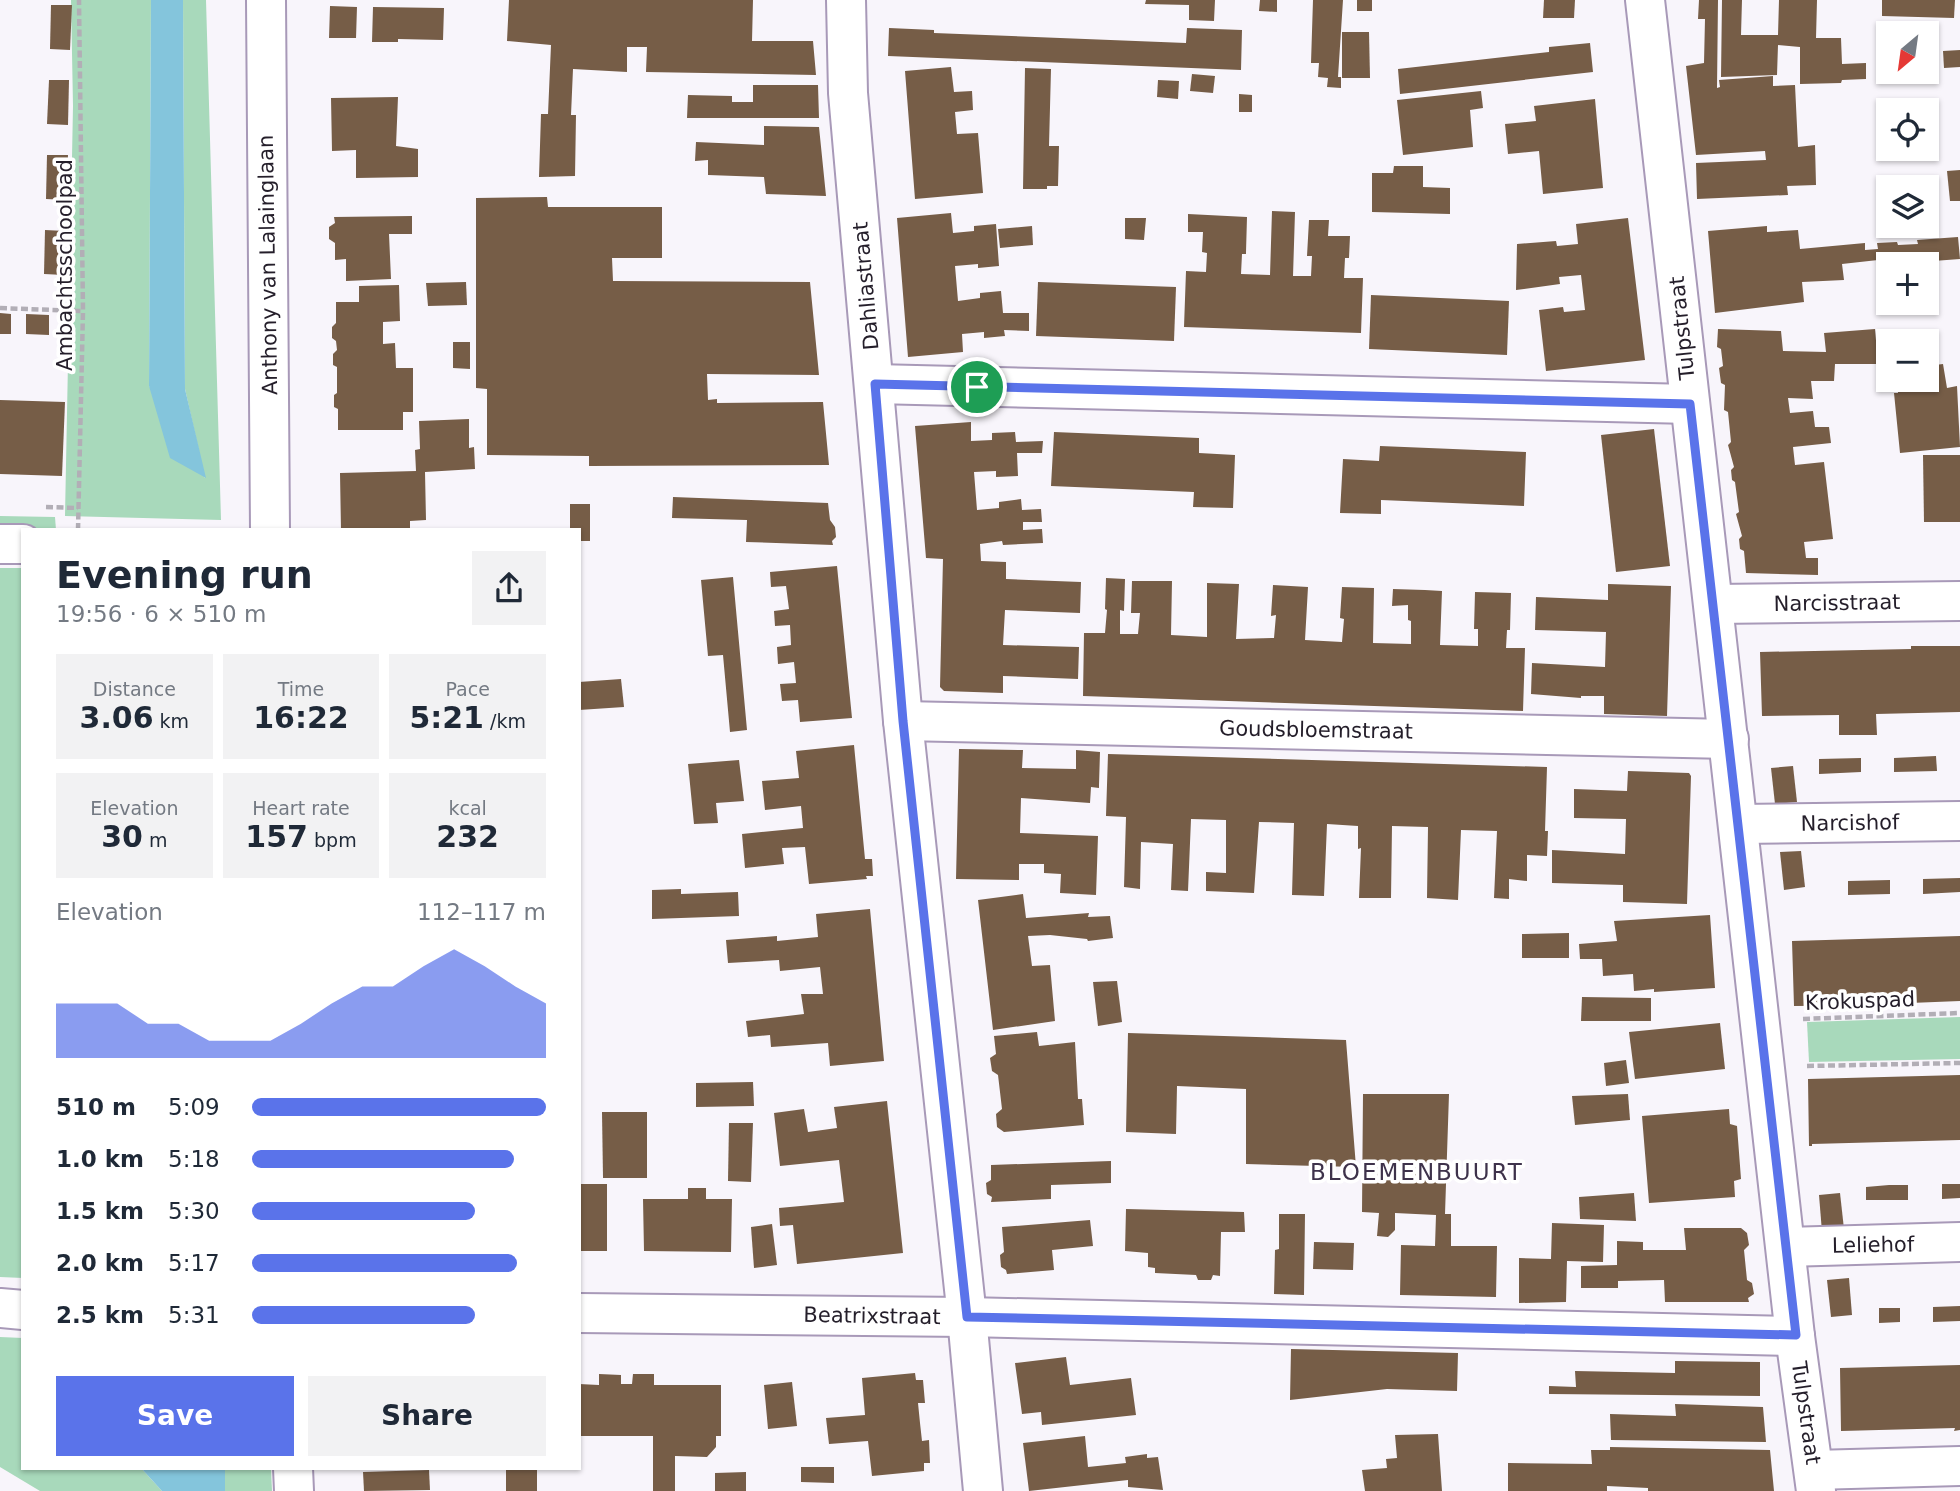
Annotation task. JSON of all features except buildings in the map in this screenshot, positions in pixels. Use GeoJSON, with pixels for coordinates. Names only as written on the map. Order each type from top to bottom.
{"type":"FeatureCollection","features":[{"type":"Feature","properties":{"kind":"street","name":"Anthony van Lalainglaan"},"geometry":{"type":"LineString","coordinates":[[265,0],[270,528]]}},
{"type":"Feature","properties":{"kind":"street","name":"Dahliastraat"},"geometry":{"type":"LineString","coordinates":[[846,0],[848,93],[903,721],[984,1491]]}},
{"type":"Feature","properties":{"kind":"street","name":"Tulpstraat"},"geometry":{"type":"LineString","coordinates":[[1645,0],[1796,1335],[1815,1481]]}},
{"type":"Feature","properties":{"kind":"street"},"geometry":{"type":"LineString","coordinates":[[875,384],[1690,404]]}},
{"type":"Feature","properties":{"kind":"street"},"geometry":{"type":"LineString","coordinates":[[0,544],[21,544]]}},
{"type":"Feature","properties":{"kind":"street","name":"Narcisstraat"},"geometry":{"type":"LineString","coordinates":[[1714,604],[1960,601]]}},
{"type":"Feature","properties":{"kind":"street","name":"Goudsbloemstraat"},"geometry":{"type":"LineString","coordinates":[[903,721],[1729,739]]}},
{"type":"Feature","properties":{"kind":"street","name":"Narcishof"},"geometry":{"type":"LineString","coordinates":[[1739,824],[1960,821]]}},
{"type":"Feature","properties":{"kind":"street","name":"Leliehof"},"geometry":{"type":"LineString","coordinates":[[1786,1247],[1960,1242]]}},
{"type":"Feature","properties":{"kind":"street"},"geometry":{"type":"LineString","coordinates":[[0,1308],[21,1310]]}},
{"type":"Feature","properties":{"kind":"street","name":"Beatrixstraat"},"geometry":{"type":"LineString","coordinates":[[581,1313],[967,1317],[1796,1335]]}},
{"type":"Feature","properties":{"kind":"street"},"geometry":{"type":"LineString","coordinates":[[1815,1481],[1960,1466]]}},
{"type":"Feature","properties":{"kind":"street"},"geometry":{"type":"LineString","coordinates":[[293,1470],[294,1491]]}},
{"type":"Feature","properties":{"kind":"path","name":"Ambachtsschoolpad"},"geometry":{"type":"LineString","coordinates":[[78,528],[83,311],[79,0]]}},
{"type":"Feature","properties":{"kind":"path"},"geometry":{"type":"LineString","coordinates":[[0,308],[83,311]]}},
{"type":"Feature","properties":{"kind":"path","name":"Krokuspad"},"geometry":{"type":"LineString","coordinates":[[1761,1021],[1960,1013]]}},
{"type":"Feature","properties":{"kind":"path"},"geometry":{"type":"LineString","coordinates":[[1767,1066],[1960,1063]]}},
{"type":"Feature","properties":{"kind":"green space"},"geometry":{"type":"Polygon","coordinates":[[[71,0],[151,0],[149,386],[205,478],[185,389],[183,0],[206,0],[221,520],[65,516],[73,106],[71,0]]]}},
{"type":"Feature","properties":{"kind":"green space"},"geometry":{"type":"Polygon","coordinates":[[[0,516],[55,517],[56,528],[21,528],[21,531],[0,532],[0,516]]]}},
{"type":"Feature","properties":{"kind":"green space"},"geometry":{"type":"Polygon","coordinates":[[[0,568],[21,568],[21,1278],[0,1277],[0,568]]]}},
{"type":"Feature","properties":{"kind":"green space"},"geometry":{"type":"Polygon","coordinates":[[[1960,1017],[1960,1059],[1809,1062],[1807,1022],[1960,1017]]]}},
{"type":"Feature","properties":{"kind":"green space"},"geometry":{"type":"Polygon","coordinates":[[[0,1337],[21,1338],[21,1470],[143,1470],[162,1491],[40,1491],[0,1467],[0,1337]]]}},
{"type":"Feature","properties":{"kind":"green space"},"geometry":{"type":"Polygon","coordinates":[[[225,1470],[271,1470],[272,1491],[225,1491],[225,1470]]]}},
{"type":"Feature","properties":{"kind":"water"},"geometry":{"type":"Polygon","coordinates":[[[151,0],[183,0],[185,389],[206,478],[170,458],[149,386],[151,0]]]}},
{"type":"Feature","properties":{"kind":"water"},"geometry":{"type":"Polygon","coordinates":[[[143,1470],[225,1470],[225,1491],[162,1491],[143,1470]]]}},
{"type":"Feature","properties":{"kind":"district","name":"BLOEMENBUURT"},"geometry":{"type":"Point","coordinates":[1417,1172]}},
{"type":"Feature","properties":{"kind":"route"},"geometry":{"type":"LineString","coordinates":[[875,384],[977,387],[1690,404],[1796,1335],[967,1317],[903,721],[875,384]]}}]}
